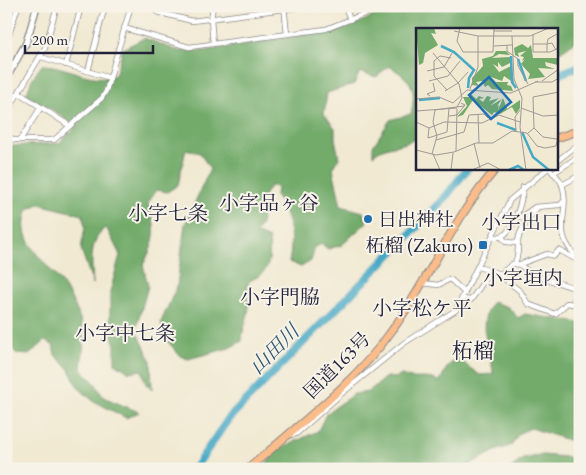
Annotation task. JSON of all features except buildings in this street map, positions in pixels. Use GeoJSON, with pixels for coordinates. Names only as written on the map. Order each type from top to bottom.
{"type":"FeatureCollection","features":[{"type":"Feature","properties":{"kind":"highway"},"geometry":{"type":"LineString","coordinates":[[558,138],[580,130]]}},
{"type":"Feature","properties":{"kind":"highway","name":"国道163号"},"geometry":{"type":"LineString","coordinates":[[248,469],[366,363],[395,328],[475,194],[495,170]]}},
{"type":"Feature","properties":{"kind":"street"},"geometry":{"type":"LineString","coordinates":[[6,44],[18,6]]}},
{"type":"Feature","properties":{"kind":"street"},"geometry":{"type":"LineString","coordinates":[[6,79],[15,66],[29,35],[37,6]]}},
{"type":"Feature","properties":{"kind":"street"},"geometry":{"type":"LineString","coordinates":[[6,114],[41,57],[57,6]]}},
{"type":"Feature","properties":{"kind":"street"},"geometry":{"type":"LineString","coordinates":[[66,64],[81,6]]}},
{"type":"Feature","properties":{"kind":"street"},"geometry":{"type":"LineString","coordinates":[[88,71],[105,6]]}},
{"type":"Feature","properties":{"kind":"street"},"geometry":{"type":"LineString","coordinates":[[6,135],[14,140],[54,140],[104,96],[131,6]]}},
{"type":"Feature","properties":{"kind":"street"},"geometry":{"type":"LineString","coordinates":[[152,6],[157,12],[187,21],[307,6]]}},
{"type":"Feature","properties":{"kind":"street"},"geometry":{"type":"LineString","coordinates":[[213,6],[211,19],[213,44]]}},
{"type":"Feature","properties":{"kind":"street"},"geometry":{"type":"LineString","coordinates":[[345,6],[350,20]]}},
{"type":"Feature","properties":{"kind":"street"},"geometry":{"type":"LineString","coordinates":[[124,28],[189,47],[326,29],[384,6]]}},
{"type":"Feature","properties":{"kind":"street"},"geometry":{"type":"LineString","coordinates":[[285,8],[288,34]]}},
{"type":"Feature","properties":{"kind":"street"},"geometry":{"type":"LineString","coordinates":[[41,57],[110,78]]}},
{"type":"Feature","properties":{"kind":"street"},"geometry":{"type":"LineString","coordinates":[[6,59],[15,66]]}},
{"type":"Feature","properties":{"kind":"street"},"geometry":{"type":"LineString","coordinates":[[19,93],[70,126]]}},
{"type":"Feature","properties":{"kind":"street"},"geometry":{"type":"LineString","coordinates":[[20,140],[41,108]]}},
{"type":"Feature","properties":{"kind":"street"},"geometry":{"type":"LineString","coordinates":[[558,160],[580,143]]}},
{"type":"Feature","properties":{"kind":"street"},"geometry":{"type":"LineString","coordinates":[[558,166],[580,156]]}},
{"type":"Feature","properties":{"kind":"street"},"geometry":{"type":"LineString","coordinates":[[287,435],[296,434],[404,343],[456,310],[510,200],[523,187],[550,170],[562,185],[562,235],[580,260]]}},
{"type":"Feature","properties":{"kind":"street"},"geometry":{"type":"LineString","coordinates":[[562,185],[580,174]]}},
{"type":"Feature","properties":{"kind":"street"},"geometry":{"type":"LineString","coordinates":[[493,236],[501,236],[512,226],[523,187]]}},
{"type":"Feature","properties":{"kind":"street"},"geometry":{"type":"LineString","coordinates":[[516,217],[521,217],[538,207],[560,205],[563,202]]}},
{"type":"Feature","properties":{"kind":"street"},"geometry":{"type":"LineString","coordinates":[[517,264],[518,244],[527,219],[538,207]]}},
{"type":"Feature","properties":{"kind":"street"},"geometry":{"type":"LineString","coordinates":[[501,236],[506,242],[518,244]]}},
{"type":"Feature","properties":{"kind":"street"},"geometry":{"type":"LineString","coordinates":[[462,299],[471,300],[488,275],[499,273],[517,264],[547,254],[554,256],[560,250],[580,260]]}},
{"type":"Feature","properties":{"kind":"street"},"geometry":{"type":"LineString","coordinates":[[478,267],[499,273],[520,291],[528,304],[555,314],[567,303],[573,304],[579,289],[530,272],[517,264]]}},
{"type":"Feature","properties":{"kind":"street"},"geometry":{"type":"LineString","coordinates":[[422,283],[438,285],[450,279],[465,293]]}},
{"type":"Feature","properties":{"kind":"green space"},"geometry":{"type":"Polygon","coordinates":[[[395,6],[580,6],[580,38],[558,53],[558,28],[416,28],[416,138],[406,143],[378,151],[373,155],[373,146],[390,120],[411,114],[413,91],[408,80],[389,66],[376,77],[360,72],[354,84],[327,93],[324,114],[335,128],[339,158],[333,169],[341,206],[363,212],[367,222],[342,245],[328,249],[322,244],[315,247],[311,261],[301,267],[289,262],[291,236],[287,219],[276,196],[277,186],[270,186],[257,207],[262,220],[260,227],[255,233],[269,239],[269,260],[262,274],[249,281],[247,290],[249,309],[242,341],[229,348],[188,359],[180,356],[165,338],[161,322],[177,286],[185,224],[210,169],[200,153],[186,149],[178,185],[167,192],[157,190],[148,203],[153,220],[154,234],[151,248],[143,265],[148,286],[136,329],[151,361],[152,390],[146,384],[142,370],[129,372],[115,363],[115,345],[110,330],[110,292],[120,255],[106,227],[96,239],[92,253],[93,284],[81,249],[85,227],[83,215],[39,204],[28,209],[25,230],[32,248],[64,286],[80,317],[84,339],[81,369],[95,383],[103,397],[139,412],[126,418],[92,400],[78,387],[68,368],[55,355],[53,345],[45,341],[29,355],[17,354],[9,346],[6,339],[6,151],[11,146],[59,143],[75,128],[58,113],[26,95],[32,79],[42,65],[61,68],[87,76],[105,77],[115,75],[123,49],[144,38],[179,51],[203,51],[348,28],[395,6]]]}},
{"type":"Feature","properties":{"kind":"green space"},"geometry":{"type":"Polygon","coordinates":[[[493,302],[508,307],[518,318],[525,314],[580,323],[580,440],[571,441],[531,428],[519,433],[512,445],[493,452],[461,469],[262,469],[277,450],[318,431],[326,414],[354,394],[368,392],[386,377],[395,378],[402,375],[439,382],[448,366],[459,357],[467,366],[480,375],[493,374],[484,328],[485,319],[493,302]]]}},
{"type":"Feature","properties":{"kind":"green space"},"geometry":{"type":"Polygon","coordinates":[[[543,455],[580,457],[580,469],[509,469],[523,459],[543,455]]]}},
{"type":"Feature","properties":{"kind":"waterway","name":"山田川"},"geometry":{"type":"LineString","coordinates":[[558,75],[580,66]]}},
{"type":"Feature","properties":{"kind":"waterway","name":"山田川"},"geometry":{"type":"LineString","coordinates":[[194,469],[229,418],[418,226],[447,195],[466,170]]}},
{"type":"Feature","properties":{"kind":"place","name":"日出神社"},"geometry":{"type":"Point","coordinates":[368,219]}},
{"type":"Feature","properties":{"kind":"place","name":"柘榴 (Zakuro)"},"geometry":{"type":"Point","coordinates":[483,245]}},
{"type":"Feature","properties":{"kind":"district","name":"小字品ヶ谷"},"geometry":{"type":"Point","coordinates":[269,203]}},
{"type":"Feature","properties":{"kind":"district","name":"小字七条"},"geometry":{"type":"Point","coordinates":[168,213]}},
{"type":"Feature","properties":{"kind":"district","name":"小字出口"},"geometry":{"type":"Point","coordinates":[521,222]}},
{"type":"Feature","properties":{"kind":"district","name":"小字垣内"},"geometry":{"type":"Point","coordinates":[523,278]}},
{"type":"Feature","properties":{"kind":"district","name":"小字門脇"},"geometry":{"type":"Point","coordinates":[280,297]}},
{"type":"Feature","properties":{"kind":"district","name":"小字松ケ平"},"geometry":{"type":"Point","coordinates":[422,308]}},
{"type":"Feature","properties":{"kind":"district","name":"小字中七条"},"geometry":{"type":"Point","coordinates":[125,333]}},
{"type":"Feature","properties":{"kind":"district","name":"柘榴"},"geometry":{"type":"Point","coordinates":[473,350]}}]}
